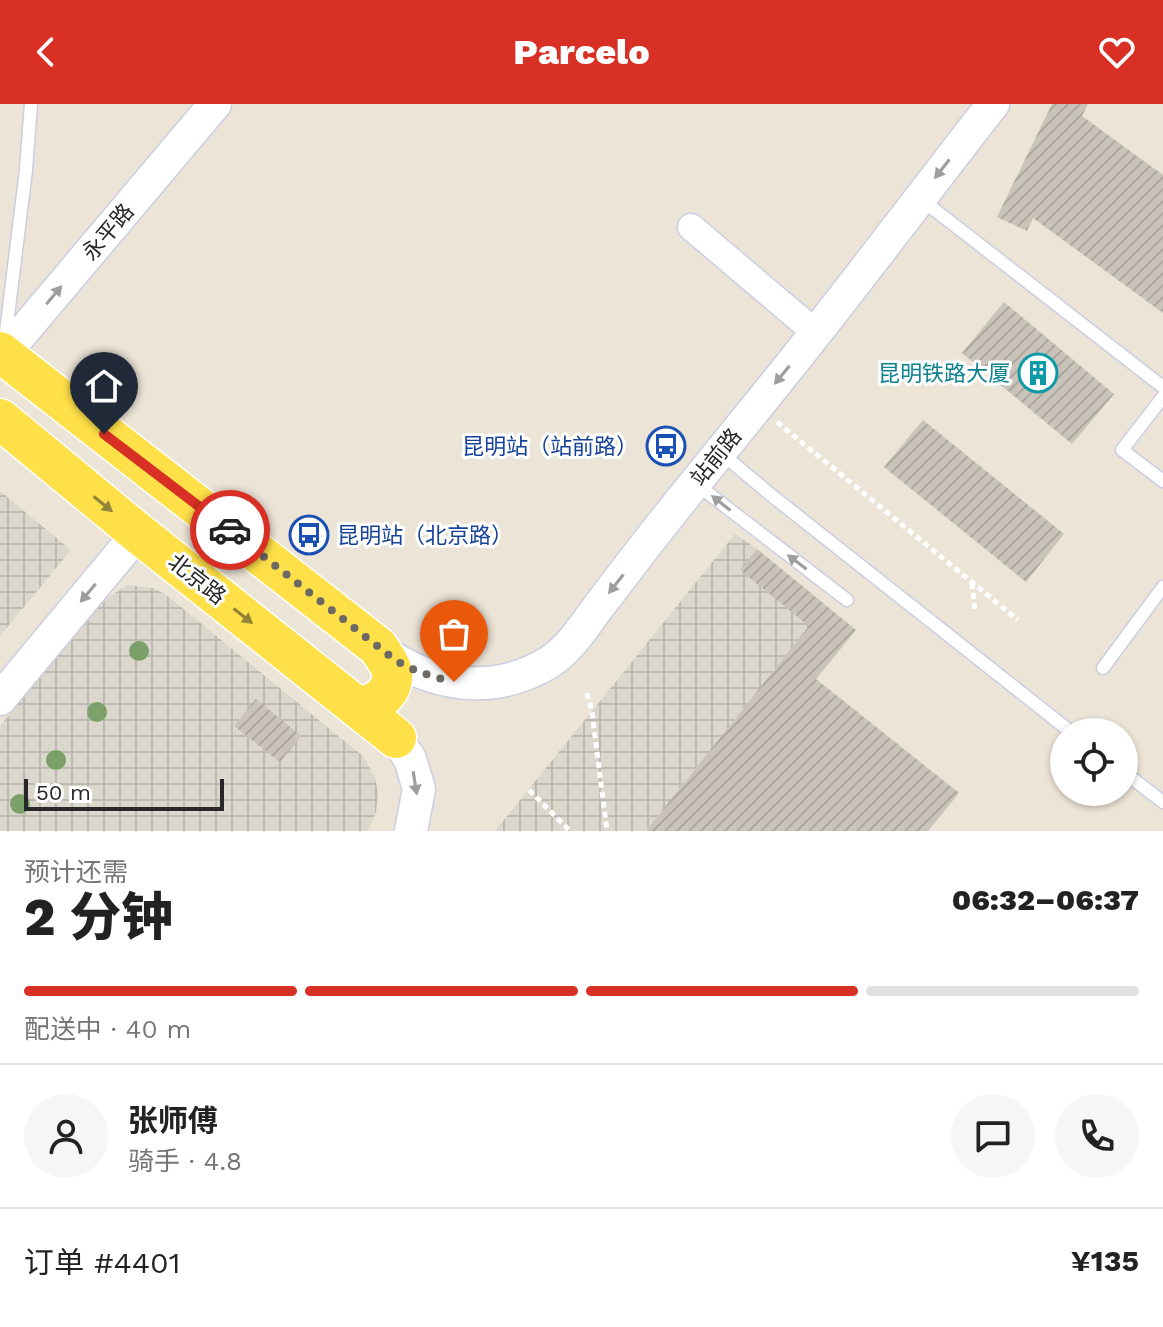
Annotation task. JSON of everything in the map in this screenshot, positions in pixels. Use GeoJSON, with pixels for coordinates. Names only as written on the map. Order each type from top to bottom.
{"type":"FeatureCollection","features":[{"type":"Feature","properties":{"kind":"main road"},"geometry":{"type":"LineString","coordinates":[[1,355],[378,647],[391,667],[391,681],[379,701],[358,706]]}},
{"type":"Feature","properties":{"kind":"main road","name":"北京路"},"geometry":{"type":"LineString","coordinates":[[0,419],[396,738]]}},
{"type":"Feature","properties":{"kind":"street","name":"永平路"},"geometry":{"type":"LineString","coordinates":[[1,355],[215,104]]}},
{"type":"Feature","properties":{"kind":"street","name":"站前路"},"geometry":{"type":"LineString","coordinates":[[378,647],[395,660],[433,678],[478,683],[524,675],[563,653],[816,333],[987,105]]}},
{"type":"Feature","properties":{"kind":"street"},"geometry":{"type":"LineString","coordinates":[[691,227],[816,333]]}},
{"type":"Feature","properties":{"kind":"street"},"geometry":{"type":"LineString","coordinates":[[0,699],[138,533]]}},
{"type":"Feature","properties":{"kind":"street"},"geometry":{"type":"LineString","coordinates":[[396,738],[410,759],[419,789],[411,831]]}},
{"type":"Feature","properties":{"kind":"lane"},"geometry":{"type":"LineString","coordinates":[[1,355],[26,170],[31,104]]}},
{"type":"Feature","properties":{"kind":"lane"},"geometry":{"type":"LineString","coordinates":[[920,198],[1163,387]]}},
{"type":"Feature","properties":{"kind":"lane"},"geometry":{"type":"LineString","coordinates":[[1163,397],[1122,450],[1163,481]]}},
{"type":"Feature","properties":{"kind":"lane"},"geometry":{"type":"LineString","coordinates":[[720,452],[1053,718]]}},
{"type":"Feature","properties":{"kind":"lane"},"geometry":{"type":"LineString","coordinates":[[695,483],[847,600]]}},
{"type":"Feature","properties":{"kind":"lane"},"geometry":{"type":"LineString","coordinates":[[1103,668],[1163,587]]}},
{"type":"Feature","properties":{"kind":"lane"},"geometry":{"type":"LineString","coordinates":[[1138,783],[1163,802]]}},
{"type":"Feature","properties":{"kind":"path"},"geometry":{"type":"LineString","coordinates":[[757,406],[1018,620]]}},
{"type":"Feature","properties":{"kind":"path"},"geometry":{"type":"LineString","coordinates":[[972,583],[975,612]]}},
{"type":"Feature","properties":{"kind":"path"},"geometry":{"type":"LineString","coordinates":[[587,693],[607,831]]}},
{"type":"Feature","properties":{"kind":"path"},"geometry":{"type":"LineString","coordinates":[[529,790],[570,831]]}},
{"type":"Feature","properties":{"kind":"shaded area"},"geometry":{"type":"Polygon","coordinates":[[[0,491],[71,550],[0,636],[0,491]]]}},
{"type":"Feature","properties":{"kind":"shaded area"},"geometry":{"type":"Polygon","coordinates":[[[735,534],[831,610],[786,655],[646,831],[495,831],[735,534]]]}},
{"type":"Feature","properties":{"kind":"shaded area"},"geometry":{"type":"Polygon","coordinates":[[[127,585],[153,588],[165,594],[364,757],[375,778],[378,793],[376,812],[368,831],[0,831],[0,726],[106,599],[127,585]]]}},
{"type":"Feature","properties":{"kind":"building"},"geometry":{"type":"Polygon","coordinates":[[[1052,104],[1088,104],[1082,116],[1163,175],[1163,313],[1033,218],[1027,231],[997,217],[1052,104]]]}},
{"type":"Feature","properties":{"kind":"building","name":"昆明铁路大厦"},"geometry":{"type":"Polygon","coordinates":[[[1004,302],[1114,394],[1072,444],[962,353],[1004,302]]]}},
{"type":"Feature","properties":{"kind":"building"},"geometry":{"type":"Polygon","coordinates":[[[923,420],[1064,534],[1026,582],[884,467],[923,420]]]}},
{"type":"Feature","properties":{"kind":"building"},"geometry":{"type":"Polygon","coordinates":[[[757,549],[856,630],[816,679],[959,793],[928,831],[646,831],[809,626],[740,570],[757,549]]]}},
{"type":"Feature","properties":{"kind":"building"},"geometry":{"type":"Polygon","coordinates":[[[256,699],[301,736],[280,762],[234,726],[256,699]]]}},
{"type":"Feature","properties":{"kind":"way so far"},"geometry":{"type":"LineString","coordinates":[[230,530],[395,660],[433,678],[454,682]]}},
{"type":"Feature","properties":{"kind":"place","name":"昆明铁路大厦"},"geometry":{"type":"Point","coordinates":[1038,373]}},
{"type":"Feature","properties":{"kind":"place","name":"昆明站（站前路）"},"geometry":{"type":"Point","coordinates":[666,446]}},
{"type":"Feature","properties":{"kind":"place","name":"昆明站（北京路）"},"geometry":{"type":"Point","coordinates":[309,535]}},
{"type":"Feature","properties":{"kind":"route"},"geometry":{"type":"LineString","coordinates":[[104,434],[230,530]]}}]}
